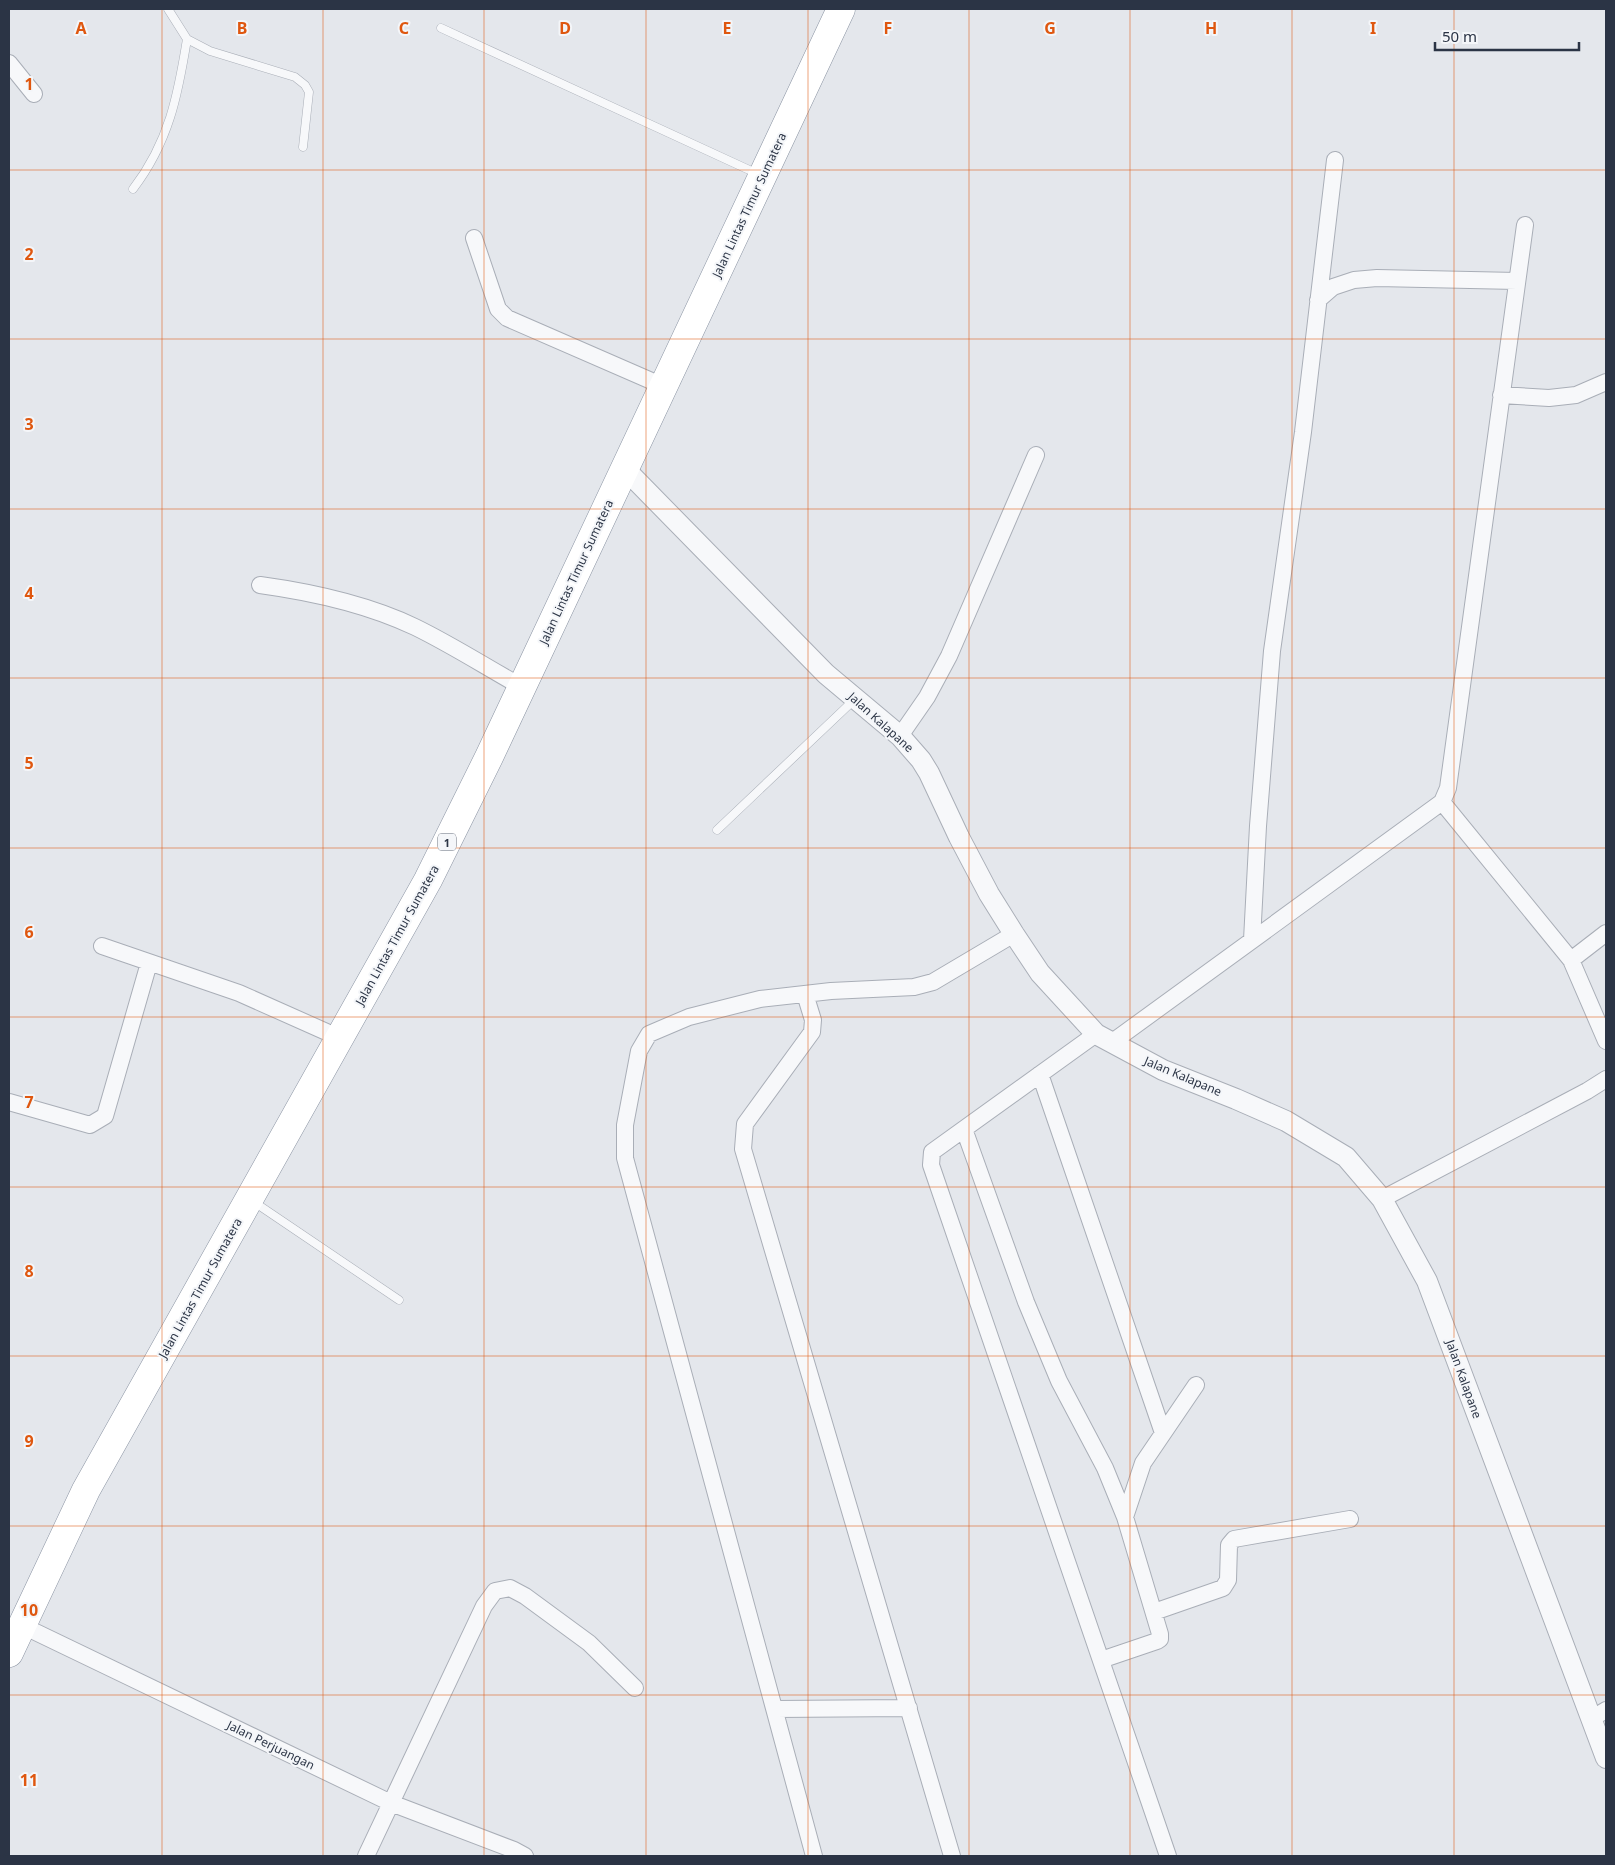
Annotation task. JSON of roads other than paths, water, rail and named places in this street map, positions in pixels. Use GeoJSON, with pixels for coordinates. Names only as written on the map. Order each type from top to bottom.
{"type":"FeatureCollection","features":[{"type":"Feature","properties":{"kind":"highway","name":"Jalan Lintas Timur Sumatera"},"geometry":{"type":"LineString","coordinates":[[9,1654],[86,1490],[428,880],[522,688],[625,469],[762,176],[837,10]]}},
{"type":"Feature","properties":{"kind":"street"},"geometry":{"type":"LineString","coordinates":[[9,63],[34,94]]}},
{"type":"Feature","properties":{"kind":"street"},"geometry":{"type":"LineString","coordinates":[[1252,940],[1258,826],[1272,651],[1303,432],[1335,160]]}},
{"type":"Feature","properties":{"kind":"street"},"geometry":{"type":"LineString","coordinates":[[1168,1856],[931,1165],[932,1152],[1040,1074],[1104,1038],[1252,940],[1442,802],[1448,788],[1525,225]]}},
{"type":"Feature","properties":{"kind":"street"},"geometry":{"type":"LineString","coordinates":[[474,238],[498,309],[507,318],[663,386]]}},
{"type":"Feature","properties":{"kind":"street"},"geometry":{"type":"LineString","coordinates":[[1318,300],[1333,287],[1354,280],[1377,278],[1517,281]]}},
{"type":"Feature","properties":{"kind":"street"},"geometry":{"type":"LineString","coordinates":[[1501,395],[1549,398],[1576,395],[1606,382]]}},
{"type":"Feature","properties":{"kind":"street"},"geometry":{"type":"LineString","coordinates":[[900,736],[927,697],[949,656],[1036,455]]}},
{"type":"Feature","properties":{"kind":"street","name":"Jalan Kalapane"},"geometry":{"type":"LineString","coordinates":[[625,469],[826,674],[900,736],[921,760],[959,838],[989,894],[1014,934],[1040,972],[1104,1038],[1163,1070],[1286,1121],[1346,1157],[1382,1199],[1427,1281],[1598,1714],[1606,1758]]}},
{"type":"Feature","properties":{"kind":"street"},"geometry":{"type":"LineString","coordinates":[[260,585],[284,588],[360,606],[414,627],[522,688]]}},
{"type":"Feature","properties":{"kind":"street"},"geometry":{"type":"LineString","coordinates":[[1442,802],[1571,960],[1606,1041]]}},
{"type":"Feature","properties":{"kind":"street"},"geometry":{"type":"LineString","coordinates":[[1571,960],[1606,933]]}},
{"type":"Feature","properties":{"kind":"street"},"geometry":{"type":"LineString","coordinates":[[814,1856],[625,1158],[625,1125],[639,1050],[649,1034],[689,1017],[751,1001],[805,994],[914,987],[933,982],[1014,934]]}},
{"type":"Feature","properties":{"kind":"street"},"geometry":{"type":"LineString","coordinates":[[102,946],[239,993],[340,1038]]}},
{"type":"Feature","properties":{"kind":"street"},"geometry":{"type":"LineString","coordinates":[[9,1102],[90,1125],[105,1116],[149,963]]}},
{"type":"Feature","properties":{"kind":"street"},"geometry":{"type":"LineString","coordinates":[[805,994],[813,1020],[812,1032],[745,1124],[744,1149],[952,1856]]}},
{"type":"Feature","properties":{"kind":"street"},"geometry":{"type":"LineString","coordinates":[[1040,1074],[1163,1433]]}},
{"type":"Feature","properties":{"kind":"street"},"geometry":{"type":"LineString","coordinates":[[1382,1199],[1587,1091],[1606,1079]]}},
{"type":"Feature","properties":{"kind":"street"},"geometry":{"type":"LineString","coordinates":[[964,1129],[1026,1302],[1059,1382],[1105,1468],[1125,1517],[1154,1612],[1160,1638],[1157,1641],[1101,1660]]}},
{"type":"Feature","properties":{"kind":"street"},"geometry":{"type":"LineString","coordinates":[[1125,1517],[1143,1463],[1196,1385]]}},
{"type":"Feature","properties":{"kind":"street"},"geometry":{"type":"LineString","coordinates":[[1154,1612],[1223,1588],[1228,1580],[1229,1545],[1234,1539],[1350,1519]]}},
{"type":"Feature","properties":{"kind":"street"},"geometry":{"type":"LineString","coordinates":[[366,1856],[484,1606],[495,1591],[510,1588],[525,1596],[589,1643],[635,1688]]}},
{"type":"Feature","properties":{"kind":"street","name":"Jalan Perjuangan"},"geometry":{"type":"LineString","coordinates":[[21,1625],[391,1803],[514,1850],[525,1856]]}},
{"type":"Feature","properties":{"kind":"street"},"geometry":{"type":"LineString","coordinates":[[775,1709],[908,1708]]}},
{"type":"Feature","properties":{"kind":"lane"},"geometry":{"type":"LineString","coordinates":[[168,9],[187,39],[210,51],[295,77],[305,85],[309,92],[304,147]]}},
{"type":"Feature","properties":{"kind":"lane"},"geometry":{"type":"LineString","coordinates":[[441,28],[762,176]]}},
{"type":"Feature","properties":{"kind":"lane"},"geometry":{"type":"LineString","coordinates":[[133,189],[148,170],[171,118],[179,90],[187,39]]}},
{"type":"Feature","properties":{"kind":"lane"},"geometry":{"type":"LineString","coordinates":[[717,830],[855,698]]}},
{"type":"Feature","properties":{"kind":"lane"},"geometry":{"type":"LineString","coordinates":[[250,1199],[399,1300]]}}]}
